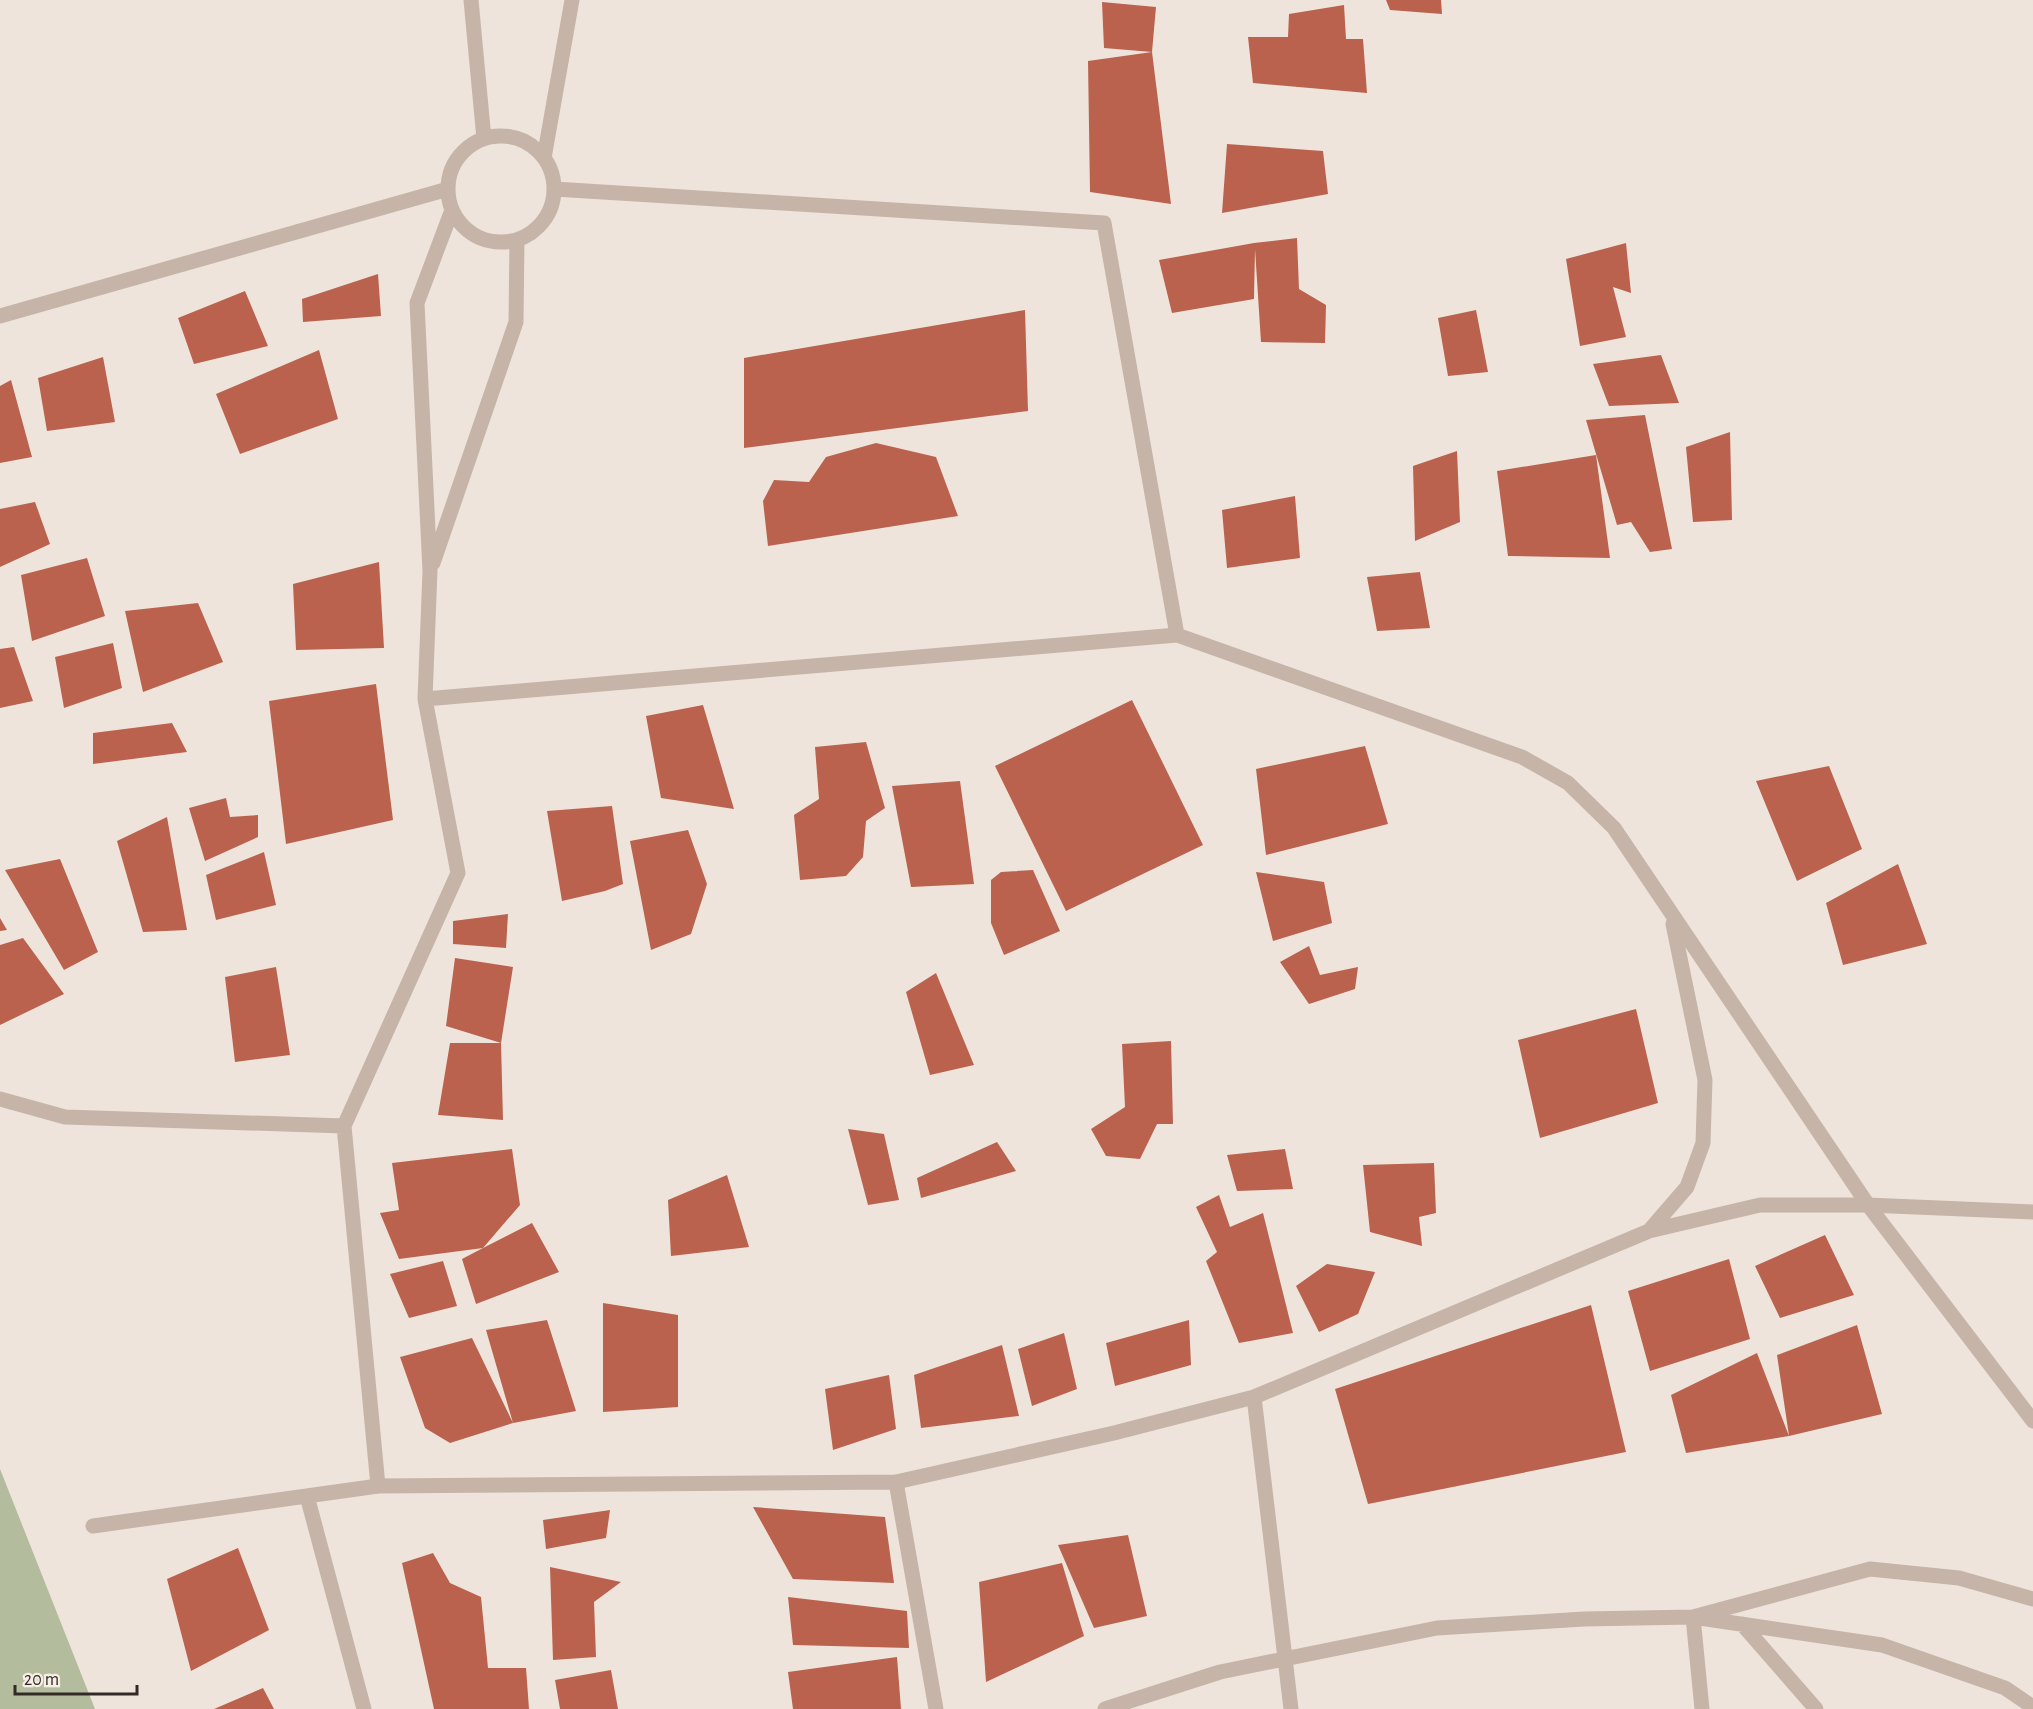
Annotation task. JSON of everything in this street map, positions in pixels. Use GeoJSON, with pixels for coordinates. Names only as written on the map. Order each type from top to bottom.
{"type":"FeatureCollection","features":[{"type":"Feature","properties":{"kind":"street"},"geometry":{"type":"LineString","coordinates":[[471,0],[484,139]]}},
{"type":"Feature","properties":{"kind":"street"},"geometry":{"type":"LineString","coordinates":[[544,158],[572,0]]}},
{"type":"Feature","properties":{"kind":"street"},"geometry":{"type":"LineString","coordinates":[[506,136],[527,143],[544,158],[550,168],[554,189],[553,200],[544,220],[527,235],[517,240],[492,242],[465,229],[448,200],[448,178],[458,158],[474,143],[506,136]]}},
{"type":"Feature","properties":{"kind":"street"},"geometry":{"type":"LineString","coordinates":[[0,316],[448,189]]}},
{"type":"Feature","properties":{"kind":"street"},"geometry":{"type":"LineString","coordinates":[[554,189],[1104,223],[1177,635]]}},
{"type":"Feature","properties":{"kind":"street"},"geometry":{"type":"LineString","coordinates":[[378,1486],[344,1126],[458,873],[425,699],[430,571],[417,303],[452,210]]}},
{"type":"Feature","properties":{"kind":"street"},"geometry":{"type":"LineString","coordinates":[[430,571],[516,322],[517,240]]}},
{"type":"Feature","properties":{"kind":"street"},"geometry":{"type":"LineString","coordinates":[[425,699],[1177,635],[1522,757],[1568,783],[1614,828],[1868,1205],[2033,1421]]}},
{"type":"Feature","properties":{"kind":"street"},"geometry":{"type":"LineString","coordinates":[[1649,1231],[1687,1187],[1703,1143],[1705,1080],[1672,915]]}},
{"type":"Feature","properties":{"kind":"street"},"geometry":{"type":"LineString","coordinates":[[0,1099],[65,1117],[344,1126]]}},
{"type":"Feature","properties":{"kind":"street"},"geometry":{"type":"LineString","coordinates":[[93,1526],[378,1486],[896,1482],[1114,1433],[1254,1397],[1649,1231],[1760,1205],[1868,1205],[2033,1212]]}},
{"type":"Feature","properties":{"kind":"street"},"geometry":{"type":"LineString","coordinates":[[1254,1397],[1292,1709]]}},
{"type":"Feature","properties":{"kind":"street"},"geometry":{"type":"LineString","coordinates":[[896,1482],[936,1709]]}},
{"type":"Feature","properties":{"kind":"street"},"geometry":{"type":"LineString","coordinates":[[307,1496],[364,1709]]}},
{"type":"Feature","properties":{"kind":"street"},"geometry":{"type":"LineString","coordinates":[[1693,1617],[1869,1569],[1959,1578],[2033,1599]]}},
{"type":"Feature","properties":{"kind":"street"},"geometry":{"type":"LineString","coordinates":[[1693,1617],[1702,1709]]}},
{"type":"Feature","properties":{"kind":"street"},"geometry":{"type":"LineString","coordinates":[[1105,1709],[1220,1672],[1437,1628],[1584,1619],[1693,1617],[1882,1645],[2005,1688],[2033,1707]]}},
{"type":"Feature","properties":{"kind":"street"},"geometry":{"type":"LineString","coordinates":[[1742,1624],[1816,1709]]}},
{"type":"Feature","properties":{"kind":"green space"},"geometry":{"type":"Polygon","coordinates":[[[0,1469],[95,1709],[0,1709],[0,1469]]]}},
{"type":"Feature","properties":{"kind":"building"},"geometry":{"type":"Polygon","coordinates":[[[1386,0],[1441,0],[1442,14],[1390,10],[1386,0]]]}},
{"type":"Feature","properties":{"kind":"building"},"geometry":{"type":"Polygon","coordinates":[[[1102,2],[1156,7],[1152,52],[1104,48],[1102,2]]]}},
{"type":"Feature","properties":{"kind":"building"},"geometry":{"type":"Polygon","coordinates":[[[1344,5],[1346,39],[1363,39],[1367,93],[1253,83],[1248,37],[1288,37],[1289,14],[1344,5]]]}},
{"type":"Feature","properties":{"kind":"building"},"geometry":{"type":"Polygon","coordinates":[[[1152,52],[1171,204],[1090,192],[1088,61],[1152,52]]]}},
{"type":"Feature","properties":{"kind":"building"},"geometry":{"type":"Polygon","coordinates":[[[1227,144],[1323,151],[1328,194],[1222,213],[1227,144]]]}},
{"type":"Feature","properties":{"kind":"building"},"geometry":{"type":"Polygon","coordinates":[[[1297,238],[1299,289],[1326,305],[1325,343],[1261,342],[1255,249],[1254,299],[1172,313],[1159,260],[1254,243],[1297,238]]]}},
{"type":"Feature","properties":{"kind":"building"},"geometry":{"type":"Polygon","coordinates":[[[1626,243],[1631,293],[1613,287],[1626,337],[1580,346],[1566,259],[1626,243]]]}},
{"type":"Feature","properties":{"kind":"building"},"geometry":{"type":"Polygon","coordinates":[[[378,274],[381,316],[303,322],[302,299],[378,274]]]}},
{"type":"Feature","properties":{"kind":"building"},"geometry":{"type":"Polygon","coordinates":[[[245,291],[268,346],[194,364],[178,318],[245,291]]]}},
{"type":"Feature","properties":{"kind":"building"},"geometry":{"type":"Polygon","coordinates":[[[1025,310],[1028,411],[744,448],[744,358],[1025,310]]]}},
{"type":"Feature","properties":{"kind":"building"},"geometry":{"type":"Polygon","coordinates":[[[1476,310],[1488,372],[1448,376],[1438,318],[1476,310]]]}},
{"type":"Feature","properties":{"kind":"building"},"geometry":{"type":"Polygon","coordinates":[[[319,350],[338,419],[240,454],[216,394],[319,350]]]}},
{"type":"Feature","properties":{"kind":"building"},"geometry":{"type":"Polygon","coordinates":[[[1661,355],[1679,403],[1609,406],[1593,364],[1661,355]]]}},
{"type":"Feature","properties":{"kind":"building"},"geometry":{"type":"Polygon","coordinates":[[[103,357],[115,422],[47,431],[38,378],[103,357]]]}},
{"type":"Feature","properties":{"kind":"building"},"geometry":{"type":"Polygon","coordinates":[[[11,380],[32,457],[0,463],[0,386],[11,380]]]}},
{"type":"Feature","properties":{"kind":"building"},"geometry":{"type":"Polygon","coordinates":[[[1645,415],[1672,549],[1650,552],[1631,522],[1617,525],[1586,420],[1645,415]]]}},
{"type":"Feature","properties":{"kind":"building"},"geometry":{"type":"Polygon","coordinates":[[[1730,432],[1732,520],[1693,522],[1686,447],[1730,432]]]}},
{"type":"Feature","properties":{"kind":"building"},"geometry":{"type":"Polygon","coordinates":[[[876,443],[936,457],[958,516],[768,546],[763,501],[774,480],[809,482],[826,457],[876,443]]]}},
{"type":"Feature","properties":{"kind":"building"},"geometry":{"type":"Polygon","coordinates":[[[1457,451],[1460,522],[1415,541],[1413,466],[1457,451]]]}},
{"type":"Feature","properties":{"kind":"building"},"geometry":{"type":"Polygon","coordinates":[[[1596,455],[1610,558],[1508,556],[1497,471],[1596,455]]]}},
{"type":"Feature","properties":{"kind":"building"},"geometry":{"type":"Polygon","coordinates":[[[1295,496],[1300,558],[1227,568],[1222,510],[1295,496]]]}},
{"type":"Feature","properties":{"kind":"building"},"geometry":{"type":"Polygon","coordinates":[[[35,502],[50,544],[0,567],[0,509],[35,502]]]}},
{"type":"Feature","properties":{"kind":"building"},"geometry":{"type":"Polygon","coordinates":[[[87,558],[105,616],[32,641],[21,575],[87,558]]]}},
{"type":"Feature","properties":{"kind":"building"},"geometry":{"type":"Polygon","coordinates":[[[379,562],[384,648],[296,650],[293,584],[379,562]]]}},
{"type":"Feature","properties":{"kind":"building"},"geometry":{"type":"Polygon","coordinates":[[[1420,572],[1430,628],[1377,631],[1367,577],[1420,572]]]}},
{"type":"Feature","properties":{"kind":"building"},"geometry":{"type":"Polygon","coordinates":[[[198,603],[223,662],[143,692],[125,611],[198,603]]]}},
{"type":"Feature","properties":{"kind":"building"},"geometry":{"type":"Polygon","coordinates":[[[113,643],[122,688],[64,708],[55,657],[113,643]]]}},
{"type":"Feature","properties":{"kind":"building"},"geometry":{"type":"Polygon","coordinates":[[[14,647],[33,701],[0,708],[0,649],[14,647]]]}},
{"type":"Feature","properties":{"kind":"building"},"geometry":{"type":"Polygon","coordinates":[[[376,684],[393,820],[286,844],[269,701],[376,684]]]}},
{"type":"Feature","properties":{"kind":"building"},"geometry":{"type":"Polygon","coordinates":[[[1132,700],[1203,845],[1066,911],[995,766],[1132,700]]]}},
{"type":"Feature","properties":{"kind":"building"},"geometry":{"type":"Polygon","coordinates":[[[703,705],[734,809],[661,798],[646,716],[703,705]]]}},
{"type":"Feature","properties":{"kind":"building"},"geometry":{"type":"Polygon","coordinates":[[[172,723],[187,752],[93,764],[93,733],[172,723]]]}},
{"type":"Feature","properties":{"kind":"building"},"geometry":{"type":"Polygon","coordinates":[[[866,742],[885,808],[866,821],[863,857],[846,876],[800,880],[794,815],[819,799],[815,747],[866,742]]]}},
{"type":"Feature","properties":{"kind":"building"},"geometry":{"type":"Polygon","coordinates":[[[1365,746],[1388,824],[1266,855],[1256,769],[1365,746]]]}},
{"type":"Feature","properties":{"kind":"building"},"geometry":{"type":"Polygon","coordinates":[[[1829,766],[1862,849],[1797,881],[1756,781],[1829,766]]]}},
{"type":"Feature","properties":{"kind":"building"},"geometry":{"type":"Polygon","coordinates":[[[960,781],[974,884],[911,887],[892,786],[960,781]]]}},
{"type":"Feature","properties":{"kind":"building"},"geometry":{"type":"Polygon","coordinates":[[[226,798],[230,817],[258,815],[258,837],[205,861],[189,808],[226,798]]]}},
{"type":"Feature","properties":{"kind":"building"},"geometry":{"type":"Polygon","coordinates":[[[612,806],[623,884],[605,891],[562,901],[547,811],[612,806]]]}},
{"type":"Feature","properties":{"kind":"building"},"geometry":{"type":"Polygon","coordinates":[[[167,817],[187,930],[143,932],[117,841],[167,817]]]}},
{"type":"Feature","properties":{"kind":"building"},"geometry":{"type":"Polygon","coordinates":[[[688,830],[707,884],[691,934],[651,950],[630,841],[688,830]]]}},
{"type":"Feature","properties":{"kind":"building"},"geometry":{"type":"Polygon","coordinates":[[[264,852],[276,905],[216,920],[206,875],[264,852]]]}},
{"type":"Feature","properties":{"kind":"building"},"geometry":{"type":"Polygon","coordinates":[[[60,859],[98,952],[64,970],[5,870],[60,859]]]}},
{"type":"Feature","properties":{"kind":"building"},"geometry":{"type":"Polygon","coordinates":[[[1898,864],[1927,944],[1843,965],[1826,903],[1898,864]]]}},
{"type":"Feature","properties":{"kind":"building"},"geometry":{"type":"Polygon","coordinates":[[[1033,870],[1060,931],[1004,955],[991,923],[991,880],[1001,872],[1033,870]]]}},
{"type":"Feature","properties":{"kind":"building"},"geometry":{"type":"Polygon","coordinates":[[[1256,872],[1324,882],[1332,923],[1273,941],[1256,872]]]}},
{"type":"Feature","properties":{"kind":"building"},"geometry":{"type":"Polygon","coordinates":[[[508,914],[506,948],[453,944],[453,921],[508,914]]]}},
{"type":"Feature","properties":{"kind":"building"},"geometry":{"type":"Polygon","coordinates":[[[0,918],[7,930],[0,931],[0,918]]]}},
{"type":"Feature","properties":{"kind":"building"},"geometry":{"type":"Polygon","coordinates":[[[23,938],[64,994],[0,1025],[0,945],[23,938]]]}},
{"type":"Feature","properties":{"kind":"building"},"geometry":{"type":"Polygon","coordinates":[[[1309,946],[1320,975],[1358,967],[1355,989],[1309,1004],[1280,962],[1309,946]]]}},
{"type":"Feature","properties":{"kind":"building"},"geometry":{"type":"Polygon","coordinates":[[[455,958],[513,967],[501,1043],[446,1026],[455,958]]]}},
{"type":"Feature","properties":{"kind":"building"},"geometry":{"type":"Polygon","coordinates":[[[276,967],[290,1055],[235,1062],[225,977],[276,967]]]}},
{"type":"Feature","properties":{"kind":"building"},"geometry":{"type":"Polygon","coordinates":[[[936,973],[974,1065],[930,1075],[906,992],[936,973]]]}},
{"type":"Feature","properties":{"kind":"building"},"geometry":{"type":"Polygon","coordinates":[[[1636,1009],[1658,1103],[1540,1138],[1518,1040],[1636,1009]]]}},
{"type":"Feature","properties":{"kind":"building"},"geometry":{"type":"Polygon","coordinates":[[[1171,1041],[1173,1124],[1157,1124],[1140,1159],[1106,1156],[1091,1129],[1125,1107],[1122,1044],[1171,1041]]]}},
{"type":"Feature","properties":{"kind":"building"},"geometry":{"type":"Polygon","coordinates":[[[450,1043],[501,1043],[503,1120],[438,1115],[450,1043]]]}},
{"type":"Feature","properties":{"kind":"building"},"geometry":{"type":"Polygon","coordinates":[[[848,1129],[884,1134],[899,1200],[868,1205],[848,1129]]]}},
{"type":"Feature","properties":{"kind":"building"},"geometry":{"type":"Polygon","coordinates":[[[997,1142],[1016,1171],[921,1198],[917,1178],[997,1142]]]}},
{"type":"Feature","properties":{"kind":"building"},"geometry":{"type":"Polygon","coordinates":[[[512,1149],[520,1205],[483,1248],[399,1259],[380,1213],[399,1210],[392,1163],[512,1149]]]}},
{"type":"Feature","properties":{"kind":"building"},"geometry":{"type":"Polygon","coordinates":[[[1285,1149],[1293,1189],[1237,1191],[1227,1155],[1285,1149]]]}},
{"type":"Feature","properties":{"kind":"building"},"geometry":{"type":"Polygon","coordinates":[[[1434,1163],[1436,1213],[1419,1217],[1422,1246],[1370,1232],[1363,1165],[1434,1163]]]}},
{"type":"Feature","properties":{"kind":"building"},"geometry":{"type":"Polygon","coordinates":[[[727,1175],[749,1247],[671,1256],[668,1200],[727,1175]]]}},
{"type":"Feature","properties":{"kind":"building"},"geometry":{"type":"Polygon","coordinates":[[[1219,1195],[1230,1227],[1263,1213],[1293,1333],[1239,1343],[1206,1261],[1217,1252],[1196,1207],[1219,1195]]]}},
{"type":"Feature","properties":{"kind":"building"},"geometry":{"type":"Polygon","coordinates":[[[532,1223],[559,1272],[476,1304],[462,1259],[532,1223]]]}},
{"type":"Feature","properties":{"kind":"building"},"geometry":{"type":"Polygon","coordinates":[[[1825,1235],[1854,1295],[1780,1318],[1755,1266],[1825,1235]]]}},
{"type":"Feature","properties":{"kind":"building"},"geometry":{"type":"Polygon","coordinates":[[[1729,1259],[1750,1339],[1650,1371],[1628,1291],[1729,1259]]]}},
{"type":"Feature","properties":{"kind":"building"},"geometry":{"type":"Polygon","coordinates":[[[443,1261],[457,1306],[409,1318],[390,1274],[443,1261]]]}},
{"type":"Feature","properties":{"kind":"building"},"geometry":{"type":"Polygon","coordinates":[[[1327,1264],[1375,1272],[1358,1314],[1319,1332],[1296,1286],[1327,1264]]]}},
{"type":"Feature","properties":{"kind":"building"},"geometry":{"type":"Polygon","coordinates":[[[603,1303],[678,1315],[678,1407],[603,1412],[603,1303]]]}},
{"type":"Feature","properties":{"kind":"building"},"geometry":{"type":"Polygon","coordinates":[[[1591,1305],[1626,1452],[1368,1504],[1335,1389],[1591,1305]]]}},
{"type":"Feature","properties":{"kind":"building"},"geometry":{"type":"Polygon","coordinates":[[[547,1320],[576,1411],[513,1423],[486,1330],[547,1320]]]}},
{"type":"Feature","properties":{"kind":"building"},"geometry":{"type":"Polygon","coordinates":[[[1189,1320],[1191,1365],[1115,1386],[1106,1343],[1189,1320]]]}},
{"type":"Feature","properties":{"kind":"building"},"geometry":{"type":"Polygon","coordinates":[[[1857,1325],[1882,1414],[1789,1436],[1777,1355],[1857,1325]]]}},
{"type":"Feature","properties":{"kind":"building"},"geometry":{"type":"Polygon","coordinates":[[[1064,1333],[1077,1389],[1032,1406],[1018,1349],[1064,1333]]]}},
{"type":"Feature","properties":{"kind":"building"},"geometry":{"type":"Polygon","coordinates":[[[472,1338],[513,1423],[450,1443],[425,1428],[400,1357],[472,1338]]]}},
{"type":"Feature","properties":{"kind":"building"},"geometry":{"type":"Polygon","coordinates":[[[1002,1345],[1019,1416],[921,1428],[914,1375],[1002,1345]]]}},
{"type":"Feature","properties":{"kind":"building"},"geometry":{"type":"Polygon","coordinates":[[[1757,1353],[1789,1436],[1686,1453],[1671,1395],[1757,1353]]]}},
{"type":"Feature","properties":{"kind":"building"},"geometry":{"type":"Polygon","coordinates":[[[889,1375],[896,1429],[833,1450],[825,1389],[889,1375]]]}},
{"type":"Feature","properties":{"kind":"building"},"geometry":{"type":"Polygon","coordinates":[[[753,1507],[885,1517],[894,1583],[793,1579],[753,1507]]]}},
{"type":"Feature","properties":{"kind":"building"},"geometry":{"type":"Polygon","coordinates":[[[610,1510],[606,1538],[546,1549],[543,1520],[610,1510]]]}},
{"type":"Feature","properties":{"kind":"building"},"geometry":{"type":"Polygon","coordinates":[[[1128,1535],[1147,1616],[1094,1628],[1058,1545],[1128,1535]]]}},
{"type":"Feature","properties":{"kind":"building"},"geometry":{"type":"Polygon","coordinates":[[[238,1548],[269,1630],[191,1671],[167,1579],[238,1548]]]}},
{"type":"Feature","properties":{"kind":"building"},"geometry":{"type":"Polygon","coordinates":[[[433,1553],[450,1583],[481,1597],[488,1668],[526,1668],[529,1709],[434,1709],[402,1563],[433,1553]]]}},
{"type":"Feature","properties":{"kind":"building"},"geometry":{"type":"Polygon","coordinates":[[[1062,1563],[1084,1636],[986,1682],[979,1582],[1062,1563]]]}},
{"type":"Feature","properties":{"kind":"building"},"geometry":{"type":"Polygon","coordinates":[[[550,1567],[621,1582],[594,1602],[596,1657],[553,1660],[550,1567]]]}},
{"type":"Feature","properties":{"kind":"building"},"geometry":{"type":"Polygon","coordinates":[[[788,1597],[907,1611],[909,1648],[793,1645],[788,1597]]]}},
{"type":"Feature","properties":{"kind":"building"},"geometry":{"type":"Polygon","coordinates":[[[897,1657],[901,1709],[793,1709],[788,1672],[897,1657]]]}},
{"type":"Feature","properties":{"kind":"building"},"geometry":{"type":"Polygon","coordinates":[[[611,1670],[618,1709],[560,1709],[555,1680],[611,1670]]]}},
{"type":"Feature","properties":{"kind":"building"},"geometry":{"type":"Polygon","coordinates":[[[263,1688],[274,1709],[214,1709],[263,1688]]]}}]}
